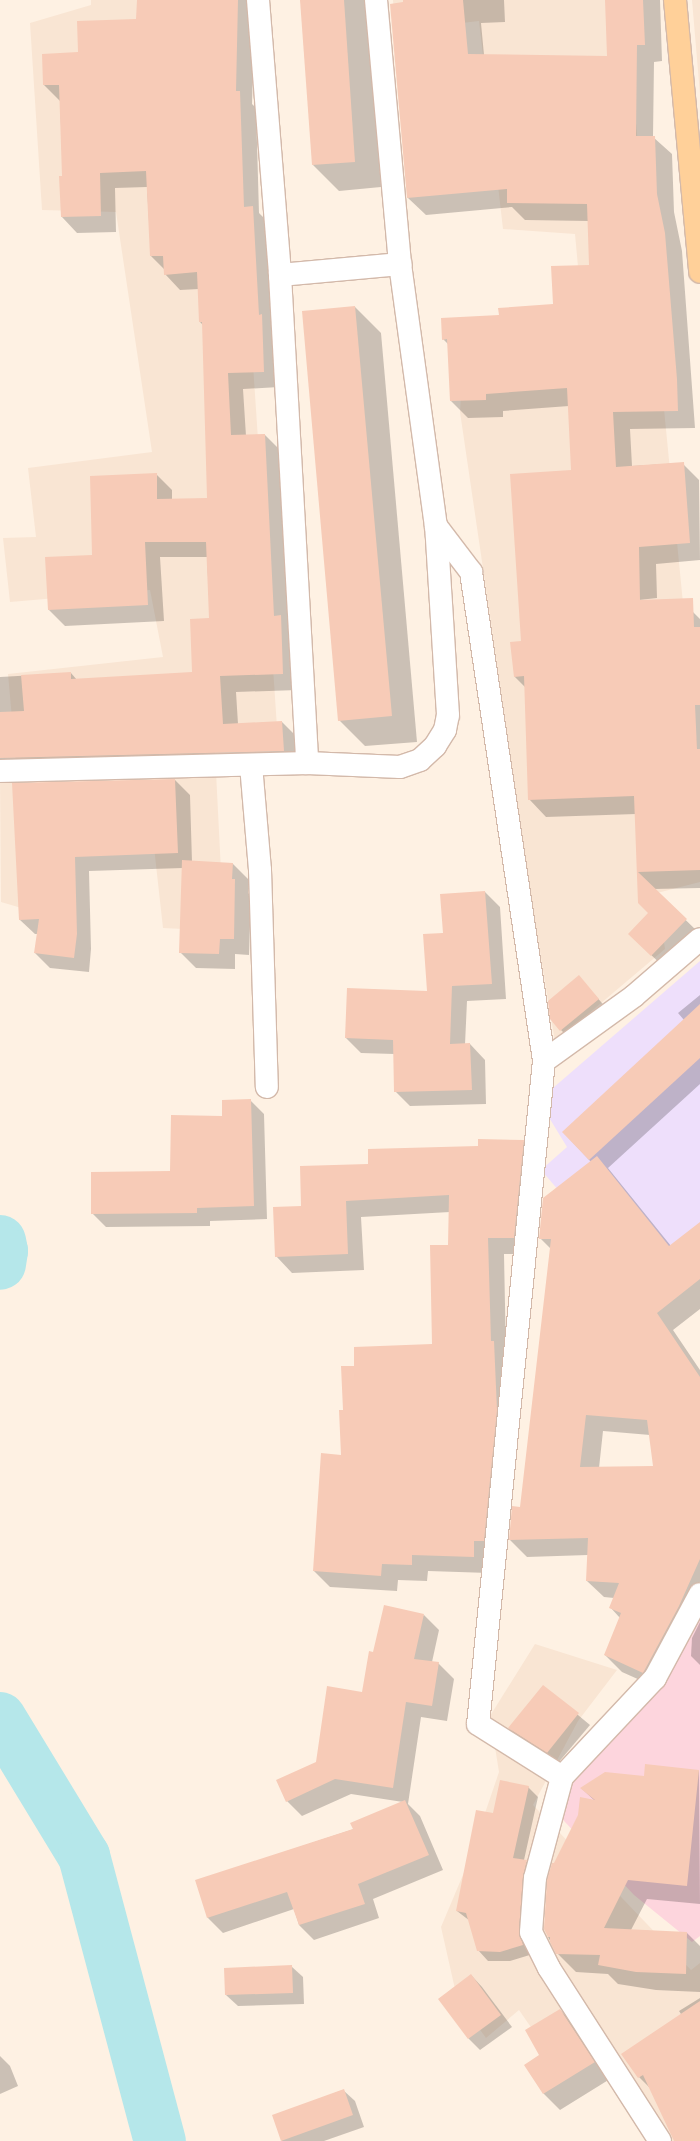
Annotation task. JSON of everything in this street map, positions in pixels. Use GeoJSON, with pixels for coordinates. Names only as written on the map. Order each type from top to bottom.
{"type":"FeatureCollection","features":[{"type":"Feature","properties":{"kind":"main road"},"geometry":{"type":"LineString","coordinates":[[675,0],[700,272]]}},
{"type":"Feature","properties":{"kind":"street"},"geometry":{"type":"LineString","coordinates":[[258,0],[280,275],[307,763]]}},
{"type":"Feature","properties":{"kind":"street"},"geometry":{"type":"LineString","coordinates":[[0,771],[307,763],[400,767],[420,760],[436,746],[445,730],[448,715],[436,526],[400,264],[376,0]]}},
{"type":"Feature","properties":{"kind":"street"},"geometry":{"type":"LineString","coordinates":[[280,275],[400,264]]}},
{"type":"Feature","properties":{"kind":"street"},"geometry":{"type":"LineString","coordinates":[[436,526],[471,572],[544,1060],[478,1724],[562,1777]]}},
{"type":"Feature","properties":{"kind":"street"},"geometry":{"type":"LineString","coordinates":[[251,765],[260,870],[267,1087]]}},
{"type":"Feature","properties":{"kind":"street"},"geometry":{"type":"LineString","coordinates":[[544,1060],[634,996],[700,939]]}},
{"type":"Feature","properties":{"kind":"street"},"geometry":{"type":"LineString","coordinates":[[660,2141],[548,1968],[531,1932],[535,1878],[562,1777],[655,1678],[700,1594]]}},
{"type":"Feature","properties":{"kind":"shaded area"},"geometry":{"type":"Polygon","coordinates":[[[91,0],[229,0],[278,743],[215,752],[224,931],[163,928],[154,847],[61,847],[62,920],[1,902],[0,776],[17,775],[8,674],[163,657],[150,590],[10,602],[3,538],[36,537],[28,468],[152,452],[116,212],[42,210],[30,23],[91,5],[91,0]]]}},
{"type":"Feature","properties":{"kind":"shaded area"},"geometry":{"type":"Polygon","coordinates":[[[393,0],[624,0],[700,777],[700,882],[657,893],[665,949],[555,1042],[534,915],[460,412],[465,325],[582,310],[575,234],[503,229],[479,21],[395,31],[393,0]]]}},
{"type":"Feature","properties":{"kind":"shaded area"},"geometry":{"type":"Polygon","coordinates":[[[692,0],[700,0],[700,94],[692,0]]]}},
{"type":"Feature","properties":{"kind":"shaded area"},"geometry":{"type":"Polygon","coordinates":[[[700,961],[700,1259],[628,1271],[541,1170],[567,1147],[545,1111],[553,1088],[700,961]]]}},
{"type":"Feature","properties":{"kind":"shaded area"},"geometry":{"type":"Polygon","coordinates":[[[700,1582],[700,1936],[692,1942],[634,1895],[548,1804],[640,1686],[700,1582]]]}},
{"type":"Feature","properties":{"kind":"shaded area"},"geometry":{"type":"Polygon","coordinates":[[[535,1644],[617,1670],[578,1721],[533,1805],[691,1970],[700,1963],[700,2141],[656,2141],[594,2056],[562,2072],[519,2010],[486,2038],[457,1998],[441,1927],[468,1863],[499,1772],[490,1716],[535,1644]]]}},
{"type":"Feature","properties":{"kind":"building"},"geometry":{"type":"Polygon","coordinates":[[[137,0],[238,0],[236,91],[240,91],[244,207],[253,206],[259,315],[262,314],[264,372],[228,373],[231,435],[265,434],[274,616],[281,615],[283,674],[220,676],[223,724],[282,721],[284,751],[0,758],[0,712],[24,711],[21,675],[71,672],[71,679],[192,672],[190,619],[209,618],[206,542],[145,542],[148,605],[48,610],[45,557],[92,555],[90,476],[157,473],[157,499],[207,498],[202,322],[199,322],[197,272],[164,275],[163,256],[150,256],[146,171],[100,173],[101,216],[61,217],[59,176],[62,176],[59,85],[43,85],[42,54],[78,52],[77,21],[136,19],[137,0]]]}},
{"type":"Feature","properties":{"kind":"building"},"geometry":{"type":"Polygon","coordinates":[[[300,0],[344,0],[355,162],[312,165],[300,0]]]}},
{"type":"Feature","properties":{"kind":"building"},"geometry":{"type":"Polygon","coordinates":[[[403,0],[463,0],[468,54],[607,56],[605,0],[643,0],[645,45],[637,45],[636,136],[655,136],[657,194],[665,233],[677,379],[678,411],[613,412],[616,467],[684,462],[690,543],[639,547],[640,600],[693,598],[694,627],[700,627],[700,705],[695,705],[697,749],[700,749],[700,870],[638,872],[687,919],[651,956],[628,934],[648,913],[638,903],[634,796],[528,800],[524,676],[514,677],[510,642],[521,641],[510,474],[571,470],[567,388],[486,394],[486,400],[450,401],[447,339],[442,340],[441,318],[499,315],[498,308],[553,304],[551,266],[589,265],[587,204],[507,203],[507,189],[407,198],[390,4],[403,2],[403,0]]]}},
{"type":"Feature","properties":{"kind":"building"},"geometry":{"type":"Polygon","coordinates":[[[355,306],[392,716],[338,721],[302,311],[355,306]]]}},
{"type":"Feature","properties":{"kind":"building"},"geometry":{"type":"Polygon","coordinates":[[[175,779],[178,853],[75,857],[77,934],[74,958],[34,953],[39,919],[19,920],[12,783],[175,779]]]}},
{"type":"Feature","properties":{"kind":"building"},"geometry":{"type":"Polygon","coordinates":[[[182,860],[233,863],[232,879],[235,879],[234,939],[220,939],[219,954],[179,953],[182,860]]]}},
{"type":"Feature","properties":{"kind":"building"},"geometry":{"type":"Polygon","coordinates":[[[485,891],[492,984],[452,986],[450,1044],[470,1043],[472,1090],[394,1092],[393,1040],[345,1038],[347,988],[427,991],[423,934],[443,933],[440,894],[485,891]]]}},
{"type":"Feature","properties":{"kind":"building"},"geometry":{"type":"Polygon","coordinates":[[[579,975],[599,999],[560,1031],[550,1019],[548,1001],[579,975]]]}},
{"type":"Feature","properties":{"kind":"building"},"geometry":{"type":"Polygon","coordinates":[[[700,1004],[700,1058],[589,1160],[562,1132],[700,1004]]]}},
{"type":"Feature","properties":{"kind":"building"},"geometry":{"type":"Polygon","coordinates":[[[251,1099],[254,1206],[197,1208],[197,1213],[91,1214],[91,1172],[170,1171],[171,1115],[222,1116],[222,1100],[251,1099]]]}},
{"type":"Feature","properties":{"kind":"building"},"geometry":{"type":"Polygon","coordinates":[[[478,1139],[524,1140],[514,1238],[488,1238],[491,1341],[494,1341],[497,1410],[484,1541],[474,1541],[474,1557],[412,1555],[412,1565],[382,1564],[381,1576],[313,1571],[321,1453],[341,1455],[339,1410],[343,1410],[341,1366],[354,1366],[354,1347],[432,1344],[430,1245],[448,1245],[449,1195],[346,1201],[348,1254],[275,1257],[273,1207],[301,1206],[300,1166],[368,1164],[368,1149],[478,1146],[478,1139]]]}},
{"type":"Feature","properties":{"kind":"building"},"geometry":{"type":"Polygon","coordinates":[[[597,1156],[669,1246],[700,1222],[700,1279],[657,1313],[700,1377],[700,1559],[679,1606],[643,1673],[604,1655],[621,1613],[609,1608],[619,1583],[586,1581],[588,1538],[509,1540],[512,1506],[520,1507],[551,1239],[539,1239],[543,1198],[597,1156]],[[586,1415],[580,1467],[653,1466],[647,1420],[586,1415]]]}},
{"type":"Feature","properties":{"kind":"building"},"geometry":{"type":"Polygon","coordinates":[[[384,1605],[424,1614],[414,1659],[439,1662],[432,1706],[406,1702],[393,1788],[335,1779],[286,1802],[276,1780],[316,1762],[327,1686],[362,1692],[369,1651],[373,1652],[384,1605]]]}},
{"type":"Feature","properties":{"kind":"building"},"geometry":{"type":"Polygon","coordinates":[[[543,1685],[579,1713],[547,1753],[508,1728],[543,1685]]]}},
{"type":"Feature","properties":{"kind":"building"},"geometry":{"type":"Polygon","coordinates":[[[645,1764],[699,1770],[687,1886],[628,1880],[604,1928],[687,1932],[686,1974],[636,1972],[598,1965],[600,1955],[556,1954],[550,1942],[550,1937],[548,1937],[544,1929],[547,1880],[552,1863],[554,1863],[578,1815],[580,1797],[595,1800],[580,1788],[605,1772],[644,1776],[645,1764]]]}},
{"type":"Feature","properties":{"kind":"building"},"geometry":{"type":"Polygon","coordinates":[[[500,1780],[529,1786],[513,1858],[527,1860],[523,1877],[519,1931],[523,1945],[500,1952],[477,1951],[466,1913],[456,1911],[476,1810],[493,1813],[500,1780]]]}},
{"type":"Feature","properties":{"kind":"building"},"geometry":{"type":"Polygon","coordinates":[[[405,1800],[429,1855],[358,1884],[365,1904],[299,1925],[287,1892],[207,1918],[195,1880],[353,1829],[350,1823],[405,1800]]]}},
{"type":"Feature","properties":{"kind":"building"},"geometry":{"type":"Polygon","coordinates":[[[292,1965],[293,1993],[225,1995],[224,1968],[292,1965]]]}},
{"type":"Feature","properties":{"kind":"building"},"geometry":{"type":"Polygon","coordinates":[[[471,1974],[501,2015],[468,2039],[438,1999],[471,1974]]]}},
{"type":"Feature","properties":{"kind":"building"},"geometry":{"type":"Polygon","coordinates":[[[700,2001],[700,2141],[674,2141],[643,2075],[638,2078],[621,2054],[700,2001]]]}},
{"type":"Feature","properties":{"kind":"building"},"geometry":{"type":"Polygon","coordinates":[[[560,2009],[595,2062],[543,2094],[524,2065],[539,2055],[525,2030],[560,2009]]]}},
{"type":"Feature","properties":{"kind":"building"},"geometry":{"type":"Polygon","coordinates":[[[344,2089],[353,2115],[281,2141],[272,2115],[344,2089]]]}},
{"type":"Feature","properties":{"kind":"waterway"},"geometry":{"type":"LineString","coordinates":[[0,1241],[2,1251],[0,1264]]}},
{"type":"Feature","properties":{"kind":"waterway"},"geometry":{"type":"LineString","coordinates":[[0,1718],[84,1856],[160,2141]]}}]}
